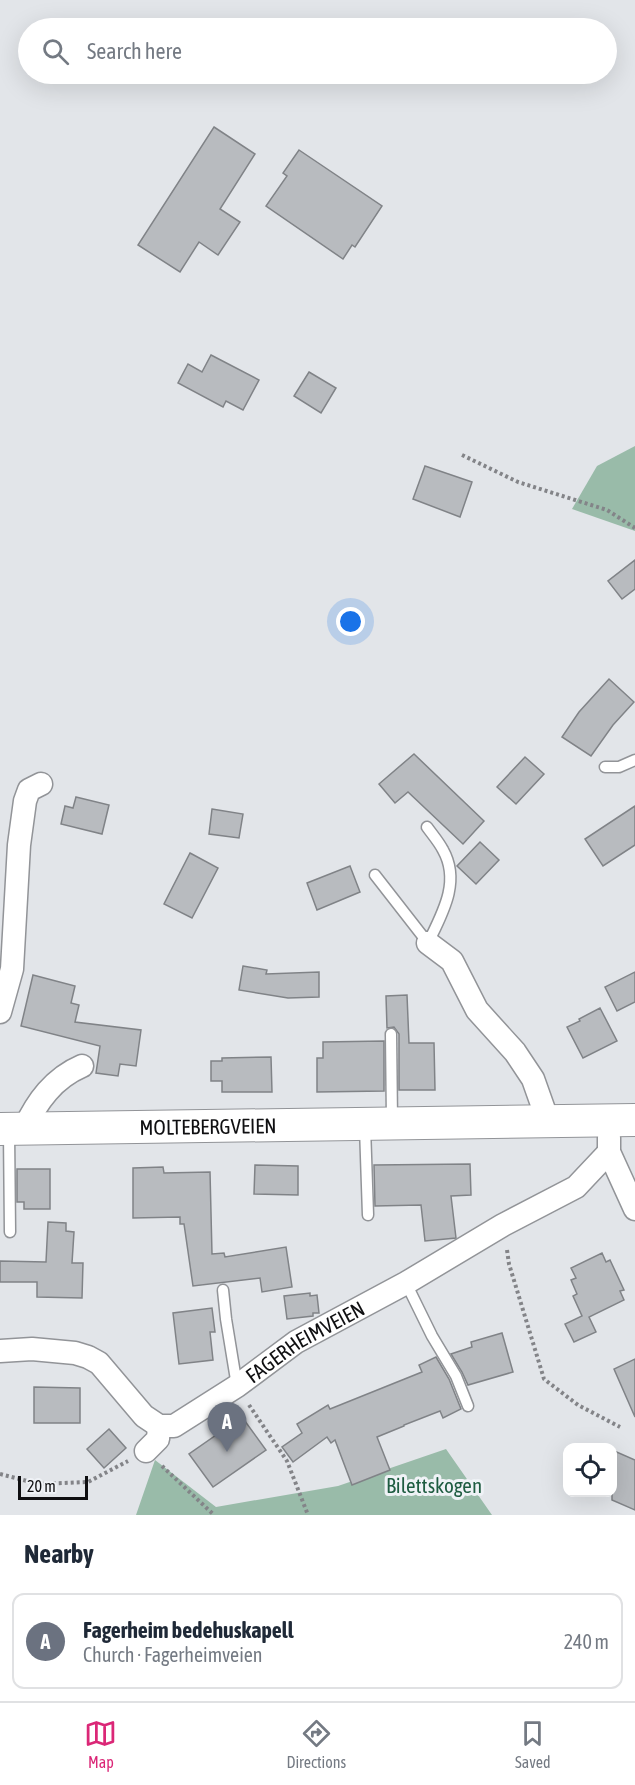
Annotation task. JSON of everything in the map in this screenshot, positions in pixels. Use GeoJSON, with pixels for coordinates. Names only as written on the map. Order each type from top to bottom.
{"type":"FeatureCollection","features":[{"type":"Feature","properties":{"kind":"main road","name":"MOLTEBERGVEIEN"},"geometry":{"type":"LineString","coordinates":[[11,1129],[544,1121],[617,1131]]}},
{"type":"Feature","properties":{"kind":"street"},"geometry":{"type":"LineString","coordinates":[[0,1012],[12,969],[19,845],[25,801],[29,790],[41,784]]}},
{"type":"Feature","properties":{"kind":"street"},"geometry":{"type":"LineString","coordinates":[[428,943],[452,961],[477,1010],[515,1052],[532,1079],[544,1110],[544,1121]]}},
{"type":"Feature","properties":{"kind":"street"},"geometry":{"type":"LineString","coordinates":[[11,1129],[32,1111],[66,1073],[82,1066]]}},
{"type":"Feature","properties":{"kind":"street"},"geometry":{"type":"LineString","coordinates":[[617,1131],[635,1209]]}},
{"type":"Feature","properties":{"kind":"street","name":"FAGERHEIMVEIEN"},"geometry":{"type":"LineString","coordinates":[[159,1426],[174,1426],[237,1386],[296,1342],[406,1283],[503,1225],[576,1187],[617,1131]]}},
{"type":"Feature","properties":{"kind":"street"},"geometry":{"type":"LineString","coordinates":[[0,1351],[32,1349],[75,1353],[99,1363],[144,1416],[159,1426],[158,1439],[146,1451]]}},
{"type":"Feature","properties":{"kind":"lane"},"geometry":{"type":"LineString","coordinates":[[604,767],[619,767],[635,760]]}},
{"type":"Feature","properties":{"kind":"lane"},"geometry":{"type":"LineString","coordinates":[[375,875],[428,943],[451,889],[448,861],[443,849],[427,827]]}},
{"type":"Feature","properties":{"kind":"lane"},"geometry":{"type":"LineString","coordinates":[[368,1215],[391,1034]]}},
{"type":"Feature","properties":{"kind":"lane"},"geometry":{"type":"LineString","coordinates":[[10,1232],[8,1147],[11,1129]]}},
{"type":"Feature","properties":{"kind":"lane"},"geometry":{"type":"LineString","coordinates":[[406,1283],[432,1336],[456,1376],[468,1406]]}},
{"type":"Feature","properties":{"kind":"lane"},"geometry":{"type":"LineString","coordinates":[[223,1290],[237,1386]]}},
{"type":"Feature","properties":{"kind":"lane"},"geometry":{"type":"LineString","coordinates":[[0,1341],[0,1351]]}},
{"type":"Feature","properties":{"kind":"path"},"geometry":{"type":"LineString","coordinates":[[462,455],[518,482],[607,510],[635,528]]}},
{"type":"Feature","properties":{"kind":"path"},"geometry":{"type":"LineString","coordinates":[[503,1225],[509,1264],[544,1379],[578,1405],[620,1427]]}},
{"type":"Feature","properties":{"kind":"path"},"geometry":{"type":"LineString","coordinates":[[237,1386],[286,1461],[308,1515]]}},
{"type":"Feature","properties":{"kind":"path"},"geometry":{"type":"LineString","coordinates":[[0,1474],[39,1484],[88,1482],[146,1451],[214,1515]]}},
{"type":"Feature","properties":{"kind":"green space"},"geometry":{"type":"Polygon","coordinates":[[[635,446],[635,531],[572,509],[597,466],[635,446]]]}},
{"type":"Feature","properties":{"kind":"green space","name":"Bilettskogen"},"geometry":{"type":"Polygon","coordinates":[[[446,1449],[492,1515],[136,1515],[155,1460],[216,1507],[338,1486],[446,1449]]]}},
{"type":"Feature","properties":{"kind":"building"},"geometry":{"type":"Polygon","coordinates":[[[214,127],[255,154],[220,209],[240,222],[218,255],[199,242],[180,272],[138,245],[214,127]]]}},
{"type":"Feature","properties":{"kind":"building"},"geometry":{"type":"Polygon","coordinates":[[[299,150],[382,206],[355,247],[352,245],[343,259],[266,206],[287,176],[283,173],[299,150]]]}},
{"type":"Feature","properties":{"kind":"building"},"geometry":{"type":"Polygon","coordinates":[[[211,355],[259,380],[243,410],[226,401],[223,407],[178,383],[188,364],[202,372],[211,355]]]}},
{"type":"Feature","properties":{"kind":"building"},"geometry":{"type":"Polygon","coordinates":[[[309,372],[336,388],[321,413],[294,396],[309,372]]]}},
{"type":"Feature","properties":{"kind":"building"},"geometry":{"type":"Polygon","coordinates":[[[425,466],[472,482],[460,517],[413,499],[425,466]]]}},
{"type":"Feature","properties":{"kind":"building"},"geometry":{"type":"Polygon","coordinates":[[[635,560],[635,589],[622,599],[608,581],[635,560]]]}},
{"type":"Feature","properties":{"kind":"building"},"geometry":{"type":"Polygon","coordinates":[[[609,679],[634,702],[613,725],[591,756],[562,737],[579,712],[609,679]]]}},
{"type":"Feature","properties":{"kind":"building"},"geometry":{"type":"Polygon","coordinates":[[[414,754],[484,821],[463,844],[408,792],[395,803],[379,784],[414,754]]]}},
{"type":"Feature","properties":{"kind":"building"},"geometry":{"type":"Polygon","coordinates":[[[525,757],[544,774],[516,804],[497,787],[525,757]]]}},
{"type":"Feature","properties":{"kind":"building"},"geometry":{"type":"Polygon","coordinates":[[[76,797],[109,805],[102,834],[61,824],[65,806],[73,808],[76,797]]]}},
{"type":"Feature","properties":{"kind":"building"},"geometry":{"type":"Polygon","coordinates":[[[635,806],[635,845],[603,866],[585,839],[635,806]]]}},
{"type":"Feature","properties":{"kind":"building"},"geometry":{"type":"Polygon","coordinates":[[[212,809],[243,814],[239,838],[209,834],[212,809]]]}},
{"type":"Feature","properties":{"kind":"building"},"geometry":{"type":"Polygon","coordinates":[[[480,842],[499,860],[476,884],[457,866],[480,842]]]}},
{"type":"Feature","properties":{"kind":"building"},"geometry":{"type":"Polygon","coordinates":[[[190,853],[218,868],[192,918],[164,904],[190,853]]]}},
{"type":"Feature","properties":{"kind":"building"},"geometry":{"type":"Polygon","coordinates":[[[350,866],[360,892],[317,910],[307,883],[350,866]]]}},
{"type":"Feature","properties":{"kind":"building"},"geometry":{"type":"Polygon","coordinates":[[[243,966],[267,970],[266,974],[319,972],[319,997],[288,998],[239,990],[243,966]]]}},
{"type":"Feature","properties":{"kind":"building"},"geometry":{"type":"Polygon","coordinates":[[[635,972],[635,1002],[617,1011],[605,987],[635,972]]]}},
{"type":"Feature","properties":{"kind":"building"},"geometry":{"type":"Polygon","coordinates":[[[33,975],[75,986],[71,1003],[79,1005],[75,1022],[141,1030],[136,1066],[120,1064],[118,1076],[96,1073],[100,1046],[21,1026],[33,975]]]}},
{"type":"Feature","properties":{"kind":"building"},"geometry":{"type":"Polygon","coordinates":[[[407,995],[409,1043],[434,1043],[435,1090],[399,1090],[399,1034],[394,1027],[387,1028],[386,996],[407,995]]]}},
{"type":"Feature","properties":{"kind":"building"},"geometry":{"type":"Polygon","coordinates":[[[600,1008],[617,1041],[583,1058],[567,1027],[600,1008]]]}},
{"type":"Feature","properties":{"kind":"building"},"geometry":{"type":"Polygon","coordinates":[[[384,1041],[384,1091],[317,1092],[317,1058],[323,1058],[323,1042],[384,1041]]]}},
{"type":"Feature","properties":{"kind":"building"},"geometry":{"type":"Polygon","coordinates":[[[271,1057],[272,1092],[222,1092],[222,1081],[211,1081],[211,1061],[222,1061],[222,1058],[271,1057]]]}},
{"type":"Feature","properties":{"kind":"building"},"geometry":{"type":"Polygon","coordinates":[[[470,1164],[471,1195],[451,1196],[456,1238],[425,1241],[421,1205],[375,1206],[374,1165],[470,1164]]]}},
{"type":"Feature","properties":{"kind":"building"},"geometry":{"type":"Polygon","coordinates":[[[255,1165],[298,1166],[298,1195],[254,1194],[255,1165]]]}},
{"type":"Feature","properties":{"kind":"building"},"geometry":{"type":"Polygon","coordinates":[[[163,1167],[164,1173],[210,1172],[212,1254],[224,1253],[225,1257],[286,1247],[292,1287],[262,1292],[260,1278],[193,1286],[184,1224],[180,1224],[180,1217],[133,1218],[133,1168],[163,1167]]]}},
{"type":"Feature","properties":{"kind":"building"},"geometry":{"type":"Polygon","coordinates":[[[17,1169],[50,1169],[50,1209],[24,1209],[24,1202],[17,1202],[17,1169]]]}},
{"type":"Feature","properties":{"kind":"building"},"geometry":{"type":"Polygon","coordinates":[[[48,1222],[66,1223],[66,1231],[74,1232],[72,1263],[83,1263],[82,1298],[37,1297],[37,1282],[0,1282],[0,1261],[46,1262],[48,1222]]]}},
{"type":"Feature","properties":{"kind":"building"},"geometry":{"type":"Polygon","coordinates":[[[602,1253],[606,1262],[610,1260],[624,1290],[620,1291],[624,1300],[589,1317],[596,1332],[574,1342],[565,1324],[582,1316],[573,1296],[577,1294],[571,1280],[576,1278],[571,1268],[602,1253]]]}},
{"type":"Feature","properties":{"kind":"building"},"geometry":{"type":"Polygon","coordinates":[[[310,1293],[310,1296],[317,1295],[319,1313],[313,1313],[313,1316],[287,1319],[284,1296],[310,1293]]]}},
{"type":"Feature","properties":{"kind":"building"},"geometry":{"type":"Polygon","coordinates":[[[212,1308],[215,1332],[210,1332],[213,1360],[179,1364],[173,1313],[212,1308]]]}},
{"type":"Feature","properties":{"kind":"building"},"geometry":{"type":"Polygon","coordinates":[[[502,1333],[513,1372],[468,1385],[451,1354],[472,1347],[471,1342],[502,1333]]]}},
{"type":"Feature","properties":{"kind":"building"},"geometry":{"type":"Polygon","coordinates":[[[436,1357],[449,1379],[461,1409],[443,1418],[440,1411],[377,1437],[390,1470],[352,1485],[335,1440],[331,1443],[327,1437],[293,1462],[282,1447],[302,1433],[297,1424],[328,1405],[330,1409],[422,1372],[419,1365],[436,1357]]]}},
{"type":"Feature","properties":{"kind":"building"},"geometry":{"type":"Polygon","coordinates":[[[635,1359],[635,1417],[614,1369],[635,1359]]]}},
{"type":"Feature","properties":{"kind":"building"},"geometry":{"type":"Polygon","coordinates":[[[34,1387],[80,1388],[80,1423],[34,1423],[34,1387]]]}},
{"type":"Feature","properties":{"kind":"building"},"geometry":{"type":"Polygon","coordinates":[[[242,1417],[266,1450],[213,1487],[189,1454],[242,1417]]]}},
{"type":"Feature","properties":{"kind":"building"},"geometry":{"type":"Polygon","coordinates":[[[109,1429],[126,1448],[104,1468],[87,1449],[109,1429]]]}},
{"type":"Feature","properties":{"kind":"building"},"geometry":{"type":"Polygon","coordinates":[[[617,1452],[635,1460],[635,1510],[612,1500],[612,1497],[617,1497],[617,1452]]]}},
{"type":"Feature","properties":{"kind":"place","name":"Fagerheim bedehuskapell"},"geometry":{"type":"Point","coordinates":[227,1452]}}]}
